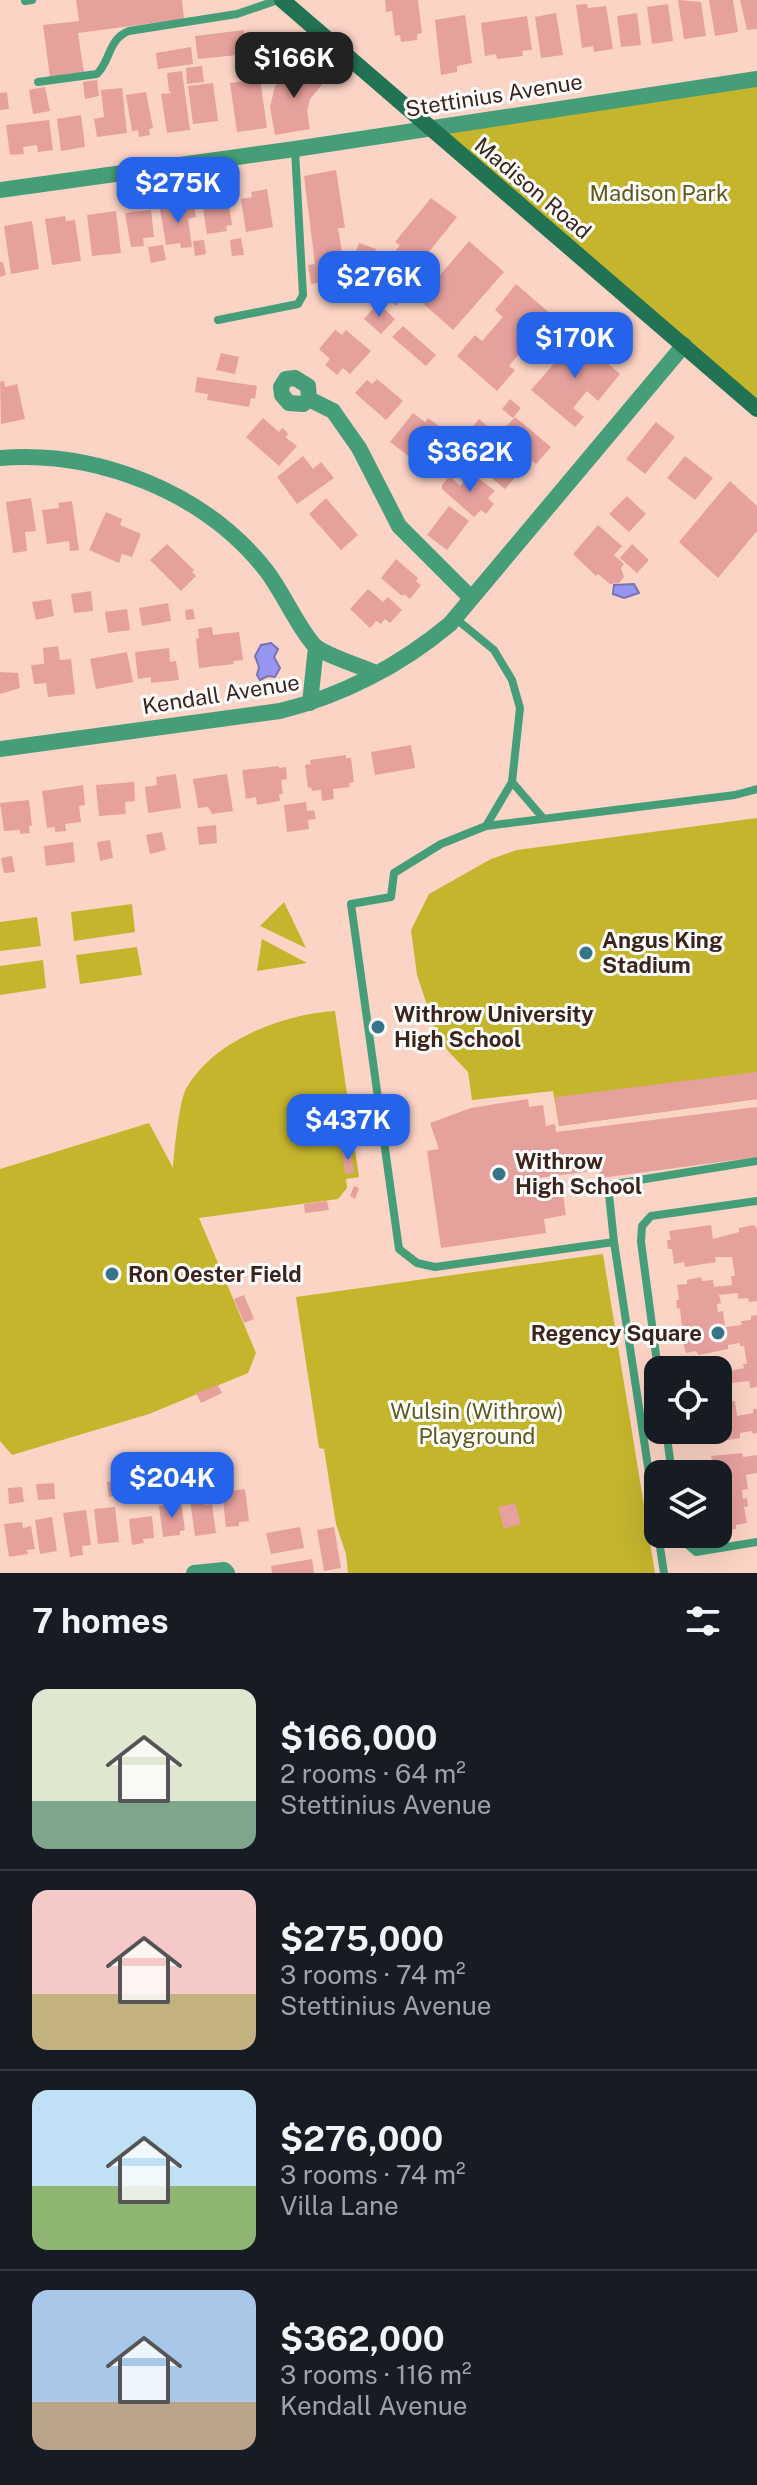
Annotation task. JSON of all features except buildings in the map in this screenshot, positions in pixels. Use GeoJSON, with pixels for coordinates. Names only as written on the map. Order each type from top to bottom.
{"type":"FeatureCollection","features":[{"type":"Feature","properties":{"kind":"main road","name":"Madison Road"},"geometry":{"type":"LineString","coordinates":[[280,0],[757,409]]}},
{"type":"Feature","properties":{"kind":"street","name":"Stettinius Avenue"},"geometry":{"type":"LineString","coordinates":[[0,190],[757,79]]}},
{"type":"Feature","properties":{"kind":"street","name":"Kendall Avenue"},"geometry":{"type":"LineString","coordinates":[[0,749],[280,711],[350,687],[426,644],[455,618],[684,345]]}},
{"type":"Feature","properties":{"kind":"street"},"geometry":{"type":"LineString","coordinates":[[309,399],[333,411],[359,448],[399,526],[471,598]]}},
{"type":"Feature","properties":{"kind":"street"},"geometry":{"type":"LineString","coordinates":[[0,458],[45,458],[113,469],[163,490],[215,519],[266,570],[316,647],[376,673]]}},
{"type":"Feature","properties":{"kind":"street"},"geometry":{"type":"LineString","coordinates":[[310,703],[316,647]]}},
{"type":"Feature","properties":{"kind":"street"},"geometry":{"type":"LineString","coordinates":[[194,1573],[224,1570],[227,1573]]}},
{"type":"Feature","properties":{"kind":"lane"},"geometry":{"type":"LineString","coordinates":[[38,82],[97,74],[102,70],[113,43],[129,31],[237,14],[280,0]]}},
{"type":"Feature","properties":{"kind":"lane"},"geometry":{"type":"LineString","coordinates":[[218,320],[298,304],[303,295],[295,149]]}},
{"type":"Feature","properties":{"kind":"lane"},"geometry":{"type":"LineString","coordinates":[[455,618],[494,650],[512,680],[520,708],[512,782],[486,826]]}},
{"type":"Feature","properties":{"kind":"lane"},"geometry":{"type":"LineString","coordinates":[[512,782],[543,818]]}},
{"type":"Feature","properties":{"kind":"lane"},"geometry":{"type":"LineString","coordinates":[[614,1242],[435,1267],[417,1263],[399,1249],[351,904],[391,897],[394,873],[441,844],[486,826],[735,795],[757,789]]}},
{"type":"Feature","properties":{"kind":"lane"},"geometry":{"type":"LineString","coordinates":[[647,1460],[608,1185],[757,1161]]}},
{"type":"Feature","properties":{"kind":"lane"},"geometry":{"type":"LineString","coordinates":[[656,1356],[641,1242],[642,1226],[651,1216],[757,1201]]}},
{"type":"Feature","properties":{"kind":"lane"},"geometry":{"type":"LineString","coordinates":[[732,1546],[757,1542]]}},
{"type":"Feature","properties":{"kind":"lane"},"geometry":{"type":"LineString","coordinates":[[660,1548],[664,1573]]}},
{"type":"Feature","properties":{"kind":"lane"},"geometry":{"type":"LineString","coordinates":[[691,1548],[696,1552],[720,1548]]}},
{"type":"Feature","properties":{"kind":"green space","name":"Madison Park"},"geometry":{"type":"Polygon","coordinates":[[[757,79],[757,409],[429,128],[757,79]]]}},
{"type":"Feature","properties":{"kind":"green space","name":"Angus King Stadium"},"geometry":{"type":"Polygon","coordinates":[[[757,818],[757,1099],[559,1126],[553,1091],[472,1100],[468,1072],[437,1035],[417,975],[411,930],[429,894],[491,859],[517,850],[757,818]]]}},
{"type":"Feature","properties":{"kind":"green space"},"geometry":{"type":"Polygon","coordinates":[[[284,902],[306,948],[260,926],[284,902]]]}},
{"type":"Feature","properties":{"kind":"green space"},"geometry":{"type":"Polygon","coordinates":[[[132,904],[135,932],[74,941],[71,912],[132,904]]]}},
{"type":"Feature","properties":{"kind":"green space"},"geometry":{"type":"Polygon","coordinates":[[[37,917],[41,946],[0,951],[0,922],[37,917]]]}},
{"type":"Feature","properties":{"kind":"green space"},"geometry":{"type":"Polygon","coordinates":[[[262,939],[307,963],[257,971],[262,939]]]}},
{"type":"Feature","properties":{"kind":"green space"},"geometry":{"type":"Polygon","coordinates":[[[137,947],[142,975],[80,984],[76,955],[137,947]]]}},
{"type":"Feature","properties":{"kind":"green space"},"geometry":{"type":"Polygon","coordinates":[[[43,960],[46,988],[0,995],[0,966],[43,960]]]}},
{"type":"Feature","properties":{"kind":"green space","name":"Ron Oester Field"},"geometry":{"type":"Polygon","coordinates":[[[335,1011],[359,1177],[346,1179],[347,1188],[338,1199],[199,1218],[256,1353],[248,1373],[149,1414],[12,1455],[0,1441],[0,1169],[149,1123],[173,1168],[183,1095],[198,1072],[232,1044],[252,1033],[294,1018],[335,1011]]]}},
{"type":"Feature","properties":{"kind":"green space","name":"Wulsin (Withrow) Playground"},"geometry":{"type":"Polygon","coordinates":[[[603,1254],[644,1506],[644,1548],[651,1548],[655,1573],[348,1573],[346,1554],[336,1524],[324,1449],[319,1448],[296,1297],[603,1254]]]}},
{"type":"Feature","properties":{"kind":"shaded area"},"geometry":{"type":"Polygon","coordinates":[[[634,584],[639,593],[624,598],[613,594],[614,585],[634,584]]]}},
{"type":"Feature","properties":{"kind":"shaded area"},"geometry":{"type":"Polygon","coordinates":[[[271,643],[278,649],[274,657],[280,668],[275,677],[260,680],[255,656],[261,645],[271,643]]]}},
{"type":"Feature","properties":{"kind":"place","name":"Angus King Stadium"},"geometry":{"type":"Point","coordinates":[586,953]}},
{"type":"Feature","properties":{"kind":"place","name":"Withrow University High School"},"geometry":{"type":"Point","coordinates":[378,1027]}},
{"type":"Feature","properties":{"kind":"place","name":"Withrow High School"},"geometry":{"type":"Point","coordinates":[499,1174]}},
{"type":"Feature","properties":{"kind":"place","name":"Ron Oester Field"},"geometry":{"type":"Point","coordinates":[112,1274]}},
{"type":"Feature","properties":{"kind":"place","name":"Regency Square"},"geometry":{"type":"Point","coordinates":[718,1333]}}]}
